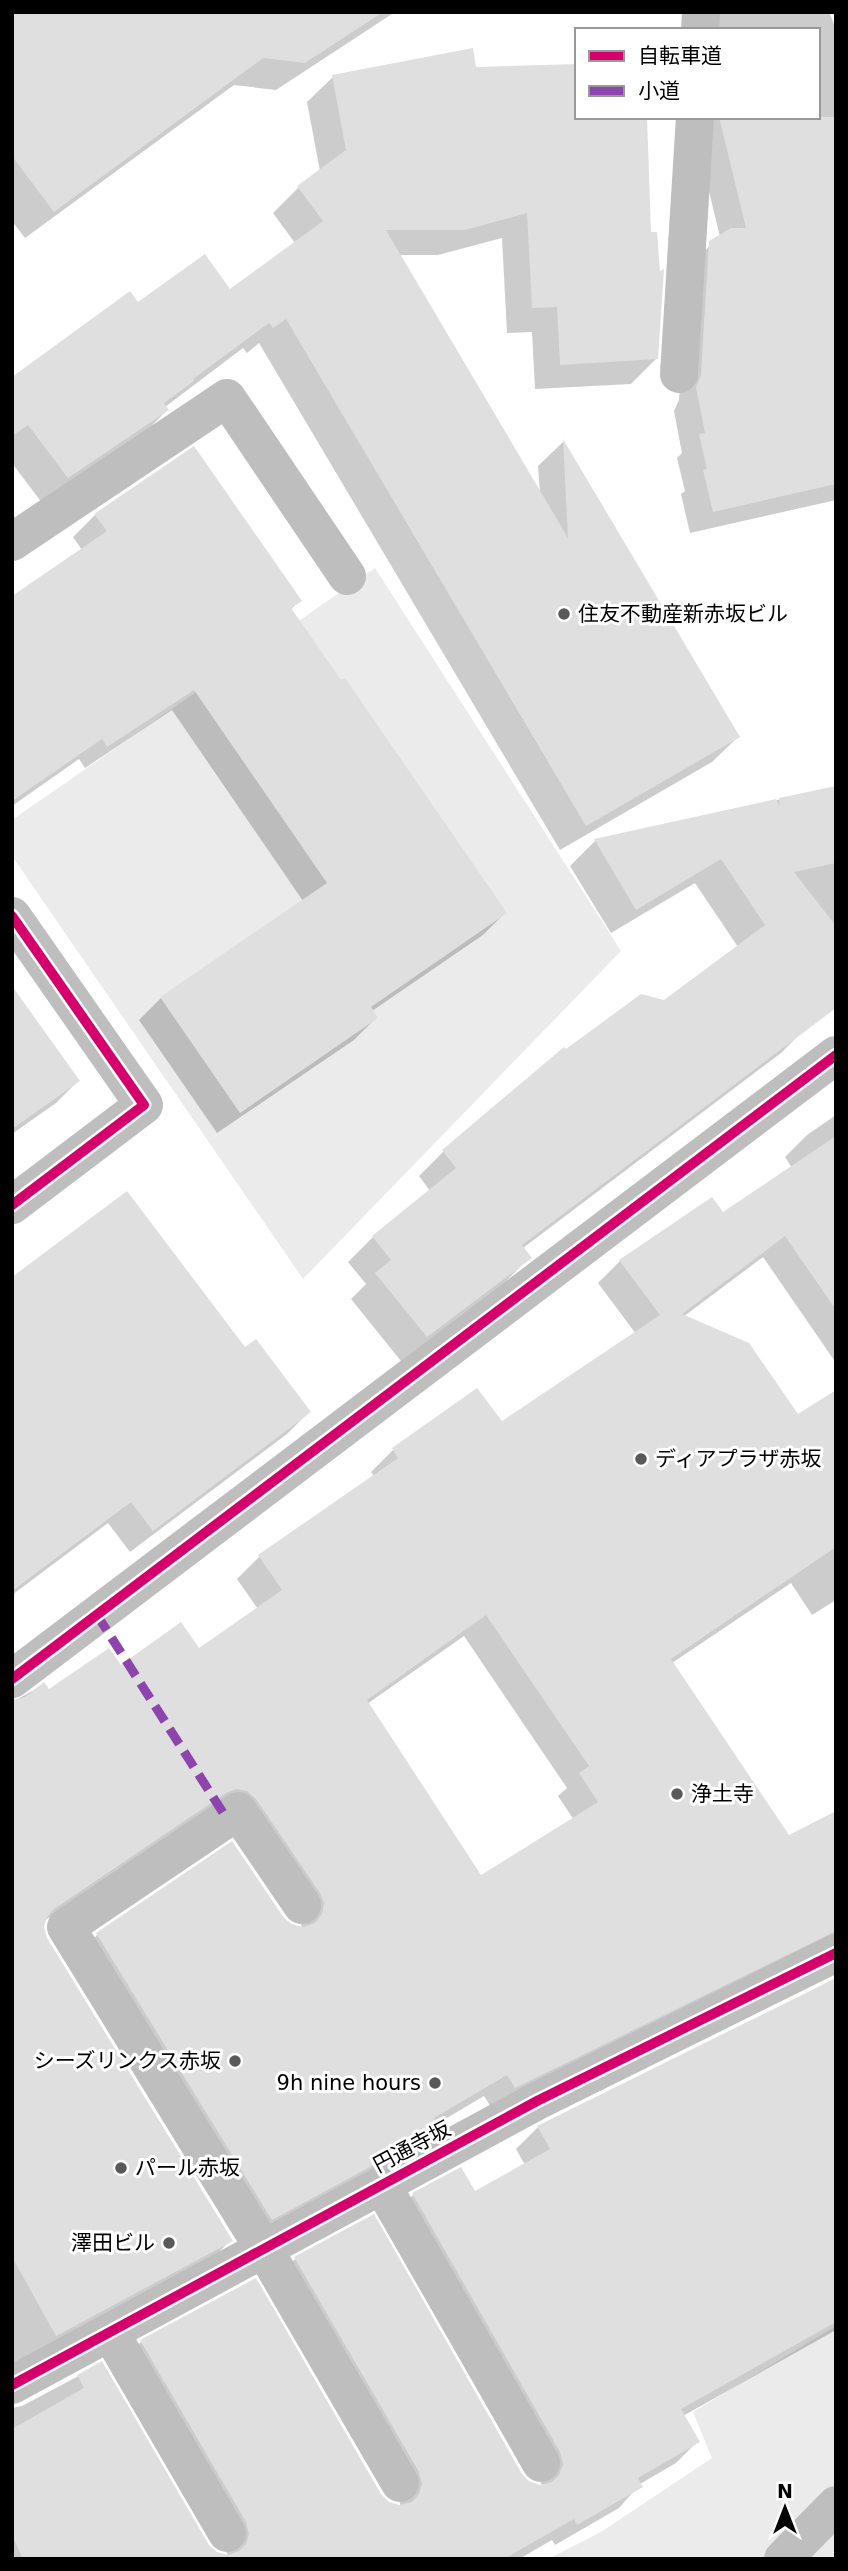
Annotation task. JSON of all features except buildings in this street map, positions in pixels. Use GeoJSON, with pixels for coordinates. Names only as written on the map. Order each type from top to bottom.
{"type":"FeatureCollection","features":[{"type":"Feature","properties":{"kind":"street"},"geometry":{"type":"LineString","coordinates":[[679,374],[695,119]]}},
{"type":"Feature","properties":{"kind":"street"},"geometry":{"type":"LineString","coordinates":[[12,542],[227,398],[347,576]]}},
{"type":"Feature","properties":{"kind":"street"},"geometry":{"type":"LineString","coordinates":[[12,916],[144,1105],[12,1205]]}},
{"type":"Feature","properties":{"kind":"street"},"geometry":{"type":"LineString","coordinates":[[12,1679],[836,1055]]}},
{"type":"Feature","properties":{"kind":"street"},"geometry":{"type":"LineString","coordinates":[[302,1905],[238,1811],[66,1927],[264,2249],[401,2483]]}},
{"type":"Feature","properties":{"kind":"street","name":"円通寺坂"},"geometry":{"type":"LineString","coordinates":[[12,2385],[537,2101],[836,1953]]}},
{"type":"Feature","properties":{"kind":"street"},"geometry":{"type":"LineString","coordinates":[[382,2185],[541,2463]]}},
{"type":"Feature","properties":{"kind":"street"},"geometry":{"type":"LineString","coordinates":[[110,2333],[227,2533]]}},
{"type":"Feature","properties":{"kind":"street"},"geometry":{"type":"LineString","coordinates":[[783,2559],[836,2505]]}},
{"type":"Feature","properties":{"kind":"shaded area"},"geometry":{"type":"Polygon","coordinates":[[[375,568],[621,951],[303,1279],[12,856],[12,820],[375,568]]]}},
{"type":"Feature","properties":{"kind":"shaded area"},"geometry":{"type":"Polygon","coordinates":[[[836,2326],[836,2555],[833,2559],[548,2559],[601,2532],[712,2458],[693,2412],[836,2326]]]}},
{"type":"Feature","properties":{"kind":"marked path"},"geometry":{"type":"LineString","coordinates":[[97,1615],[227,1819]]}},
{"type":"Feature","properties":{"kind":"cycle path"},"geometry":{"type":"LineString","coordinates":[[12,916],[144,1105],[12,1205]]}},
{"type":"Feature","properties":{"kind":"cycle path"},"geometry":{"type":"LineString","coordinates":[[12,1679],[836,1055]]}},
{"type":"Feature","properties":{"kind":"cycle path"},"geometry":{"type":"LineString","coordinates":[[12,2385],[537,2101],[836,1953]]}},
{"type":"Feature","properties":{"kind":"place","name":"住友不動産新赤坂ビル"},"geometry":{"type":"Point","coordinates":[564,614]}},
{"type":"Feature","properties":{"kind":"place","name":"ディアプラザ赤坂"},"geometry":{"type":"Point","coordinates":[641,1459]}},
{"type":"Feature","properties":{"kind":"place","name":"浄土寺"},"geometry":{"type":"Point","coordinates":[677,1794]}},
{"type":"Feature","properties":{"kind":"place","name":"シーズリンクス赤坂"},"geometry":{"type":"Point","coordinates":[235,2061]}},
{"type":"Feature","properties":{"kind":"place","name":"9h nine hours"},"geometry":{"type":"Point","coordinates":[435,2083]}},
{"type":"Feature","properties":{"kind":"place","name":"パール赤坂"},"geometry":{"type":"Point","coordinates":[121,2168]}},
{"type":"Feature","properties":{"kind":"place","name":"澤田ビル"},"geometry":{"type":"Point","coordinates":[169,2243]}}]}
